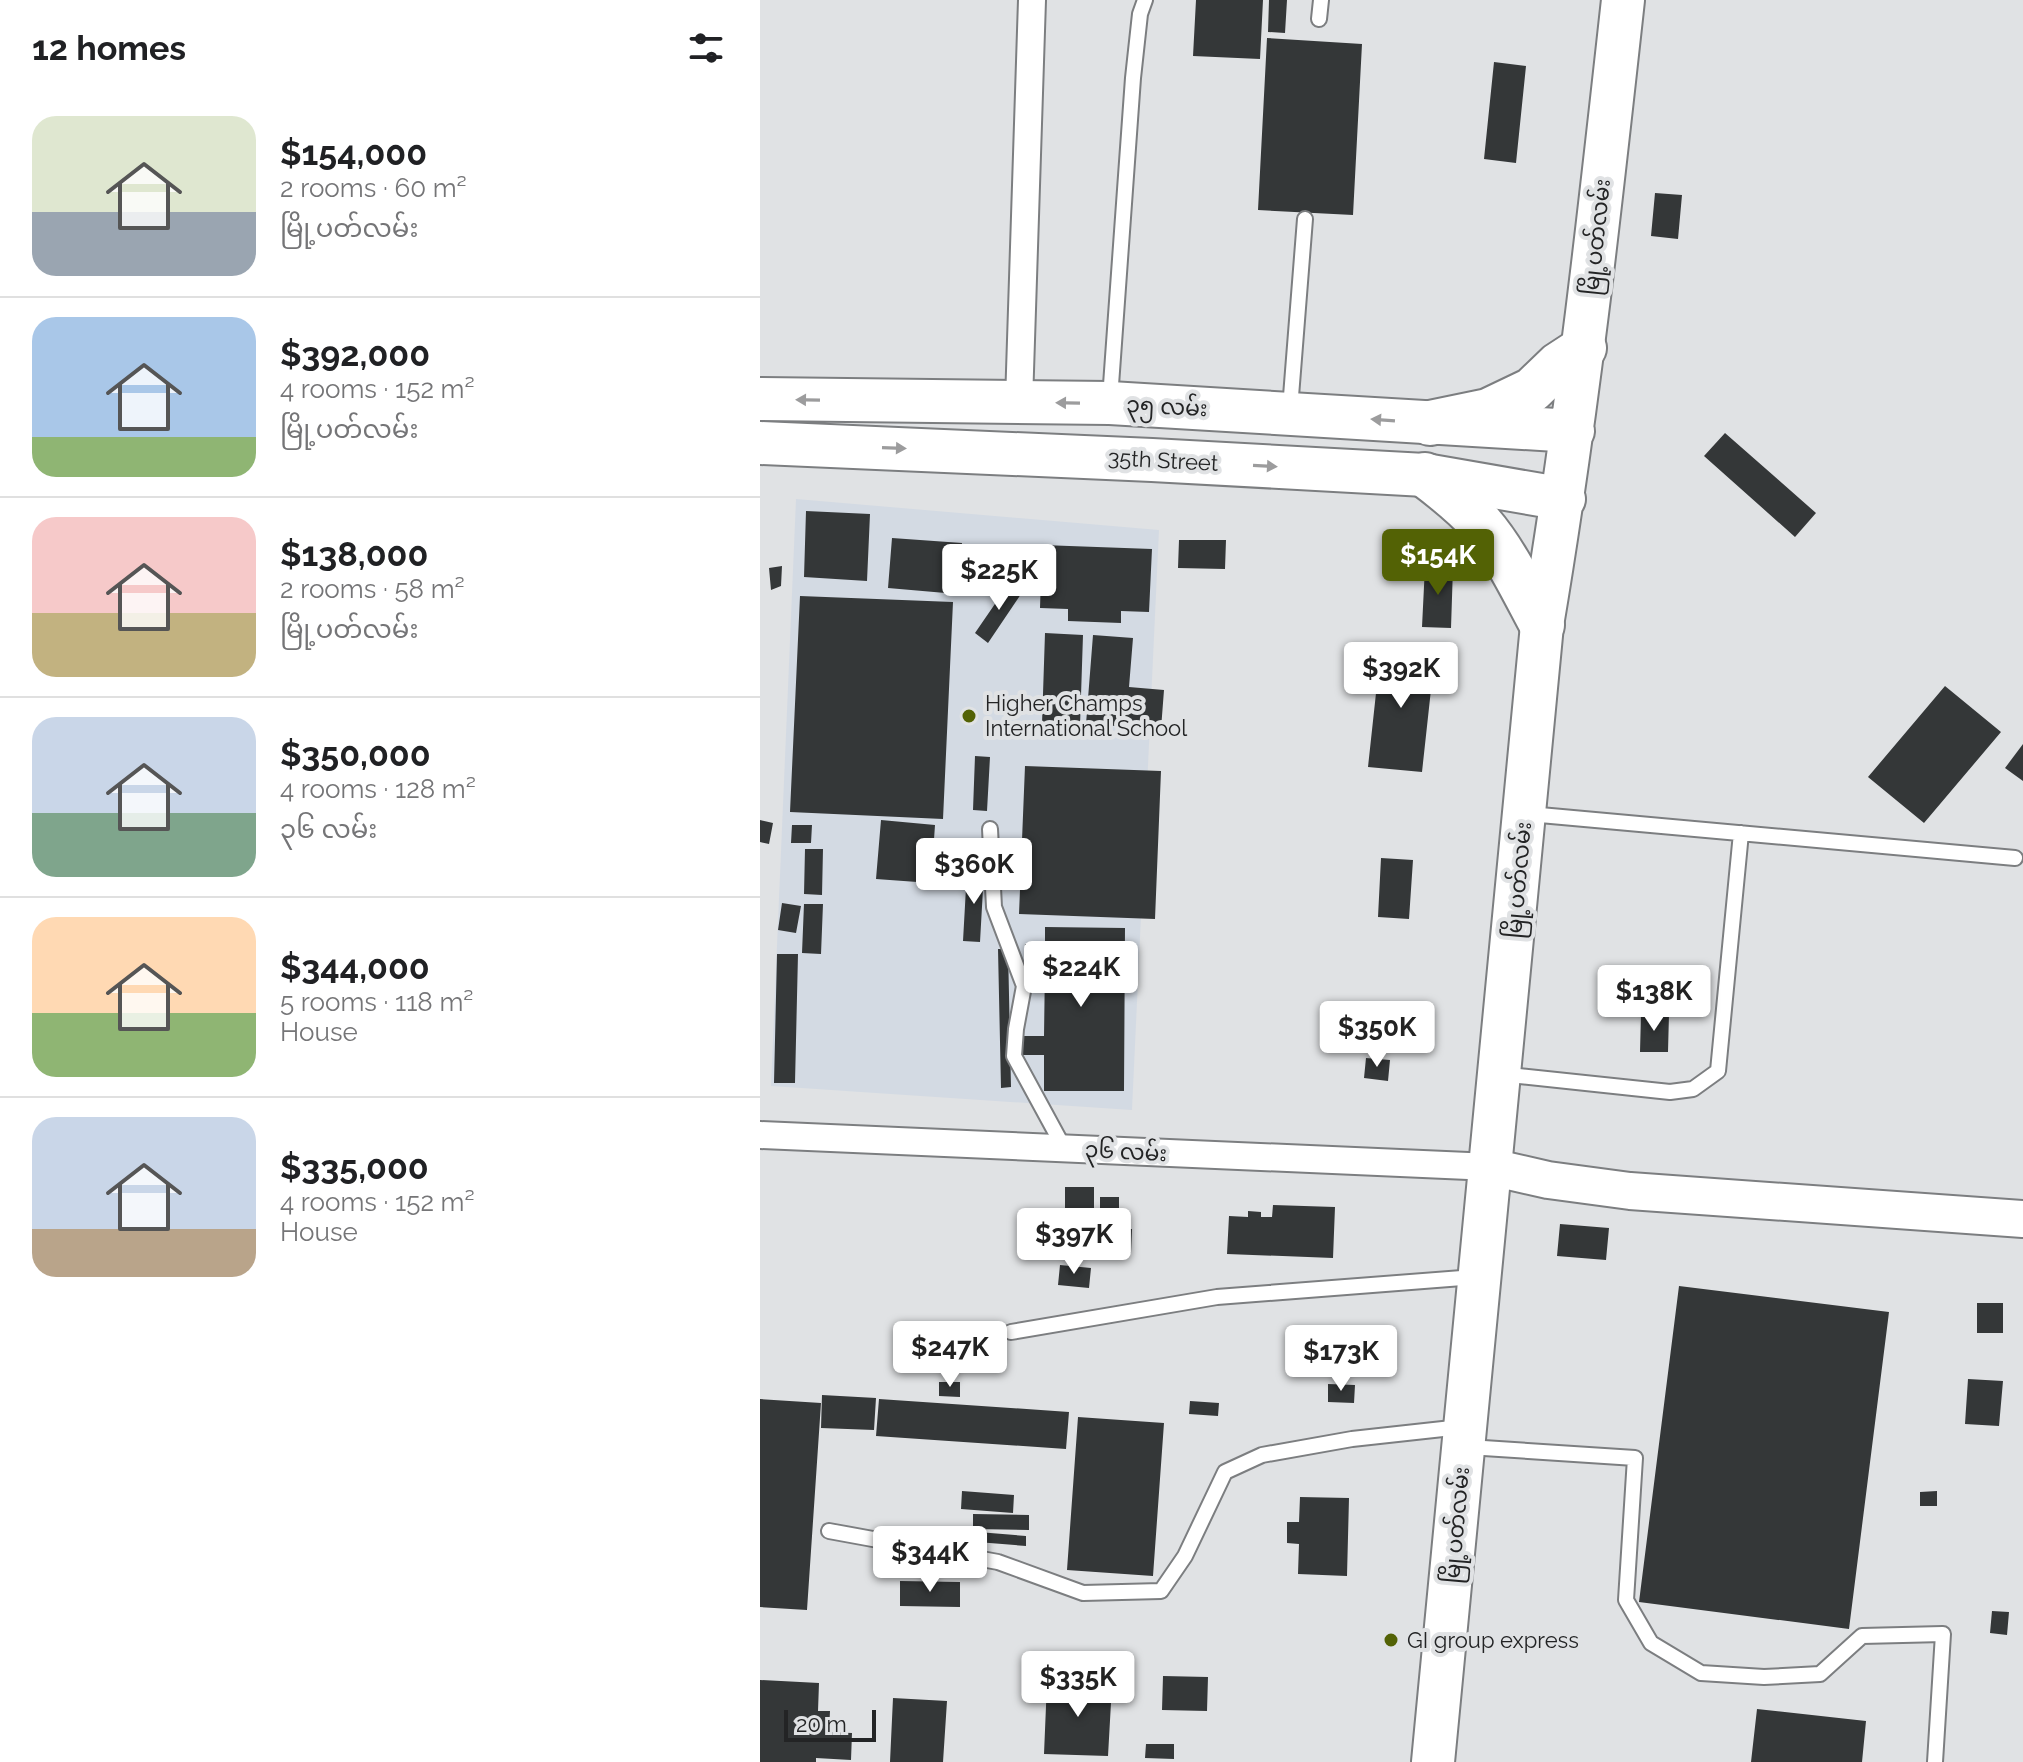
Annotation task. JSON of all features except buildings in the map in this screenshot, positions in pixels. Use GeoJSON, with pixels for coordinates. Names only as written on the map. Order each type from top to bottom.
{"type":"FeatureCollection","features":[{"type":"Feature","properties":{"kind":"highway"},"geometry":{"type":"LineString","coordinates":[[1430,423],[1488,411],[1532,390],[1558,365],[1584,348]]}},
{"type":"Feature","properties":{"kind":"highway"},"geometry":{"type":"LineString","coordinates":[[1425,475],[1454,497],[1483,527],[1542,625]]}},
{"type":"Feature","properties":{"kind":"main road","name":"မြို့ပတ်လမ်း"},"geometry":{"type":"LineString","coordinates":[[1433,1762],[1542,625],[1564,499],[1584,348],[1623,0]]}},
{"type":"Feature","properties":{"kind":"main road","name":"၃၅ လမ်း"},"geometry":{"type":"LineString","coordinates":[[760,399],[1110,403],[1573,431]]}},
{"type":"Feature","properties":{"kind":"main road"},"geometry":{"type":"LineString","coordinates":[[1152,460],[1155,406]]}},
{"type":"Feature","properties":{"kind":"main road","name":"35th Street"},"geometry":{"type":"LineString","coordinates":[[760,443],[1425,475],[1564,499]]}},
{"type":"Feature","properties":{"kind":"street"},"geometry":{"type":"LineString","coordinates":[[1019,402],[1032,0]]}},
{"type":"Feature","properties":{"kind":"street","name":"၃၆ လမ်း"},"geometry":{"type":"LineString","coordinates":[[760,1135],[1491,1167]]}},
{"type":"Feature","properties":{"kind":"street"},"geometry":{"type":"LineString","coordinates":[[1491,1167],[1548,1180],[1630,1191],[2023,1219]]}},
{"type":"Feature","properties":{"kind":"lane"},"geometry":{"type":"LineString","coordinates":[[1110,403],[1133,78],[1140,14],[1145,0]]}},
{"type":"Feature","properties":{"kind":"lane"},"geometry":{"type":"LineString","coordinates":[[1319,19],[1321,0]]}},
{"type":"Feature","properties":{"kind":"lane"},"geometry":{"type":"LineString","coordinates":[[1289,414],[1305,219]]}},
{"type":"Feature","properties":{"kind":"lane"},"geometry":{"type":"LineString","coordinates":[[1524,813],[2015,858]]}},
{"type":"Feature","properties":{"kind":"lane"},"geometry":{"type":"LineString","coordinates":[[990,829],[994,907],[1024,986],[1014,1056],[1064,1148]]}},
{"type":"Feature","properties":{"kind":"lane"},"geometry":{"type":"LineString","coordinates":[[1500,1074],[1670,1092],[1693,1089],[1718,1071],[1741,833]]}},
{"type":"Feature","properties":{"kind":"lane"},"geometry":{"type":"LineString","coordinates":[[1011,1332],[1217,1297],[1480,1277]]}},
{"type":"Feature","properties":{"kind":"lane"},"geometry":{"type":"LineString","coordinates":[[829,1531],[998,1562],[1083,1593],[1161,1591],[1185,1556],[1225,1472],[1262,1455],[1352,1439],[1464,1437],[1635,1458],[1626,1600],[1651,1643],[1701,1673],[1764,1677],[1820,1674],[1862,1636],[1943,1634],[1935,1762]]}},
{"type":"Feature","properties":{"kind":"shaded area","name":"Higher Champs International School"},"geometry":{"type":"Polygon","coordinates":[[[796,499],[1159,530],[1132,1110],[771,1086],[796,499]]]}},
{"type":"Feature","properties":{"kind":"place","name":"Higher Champs International School"},"geometry":{"type":"Point","coordinates":[969,716]}},
{"type":"Feature","properties":{"kind":"place","name":"GI group express"},"geometry":{"type":"Point","coordinates":[1391,1640]}}]}
